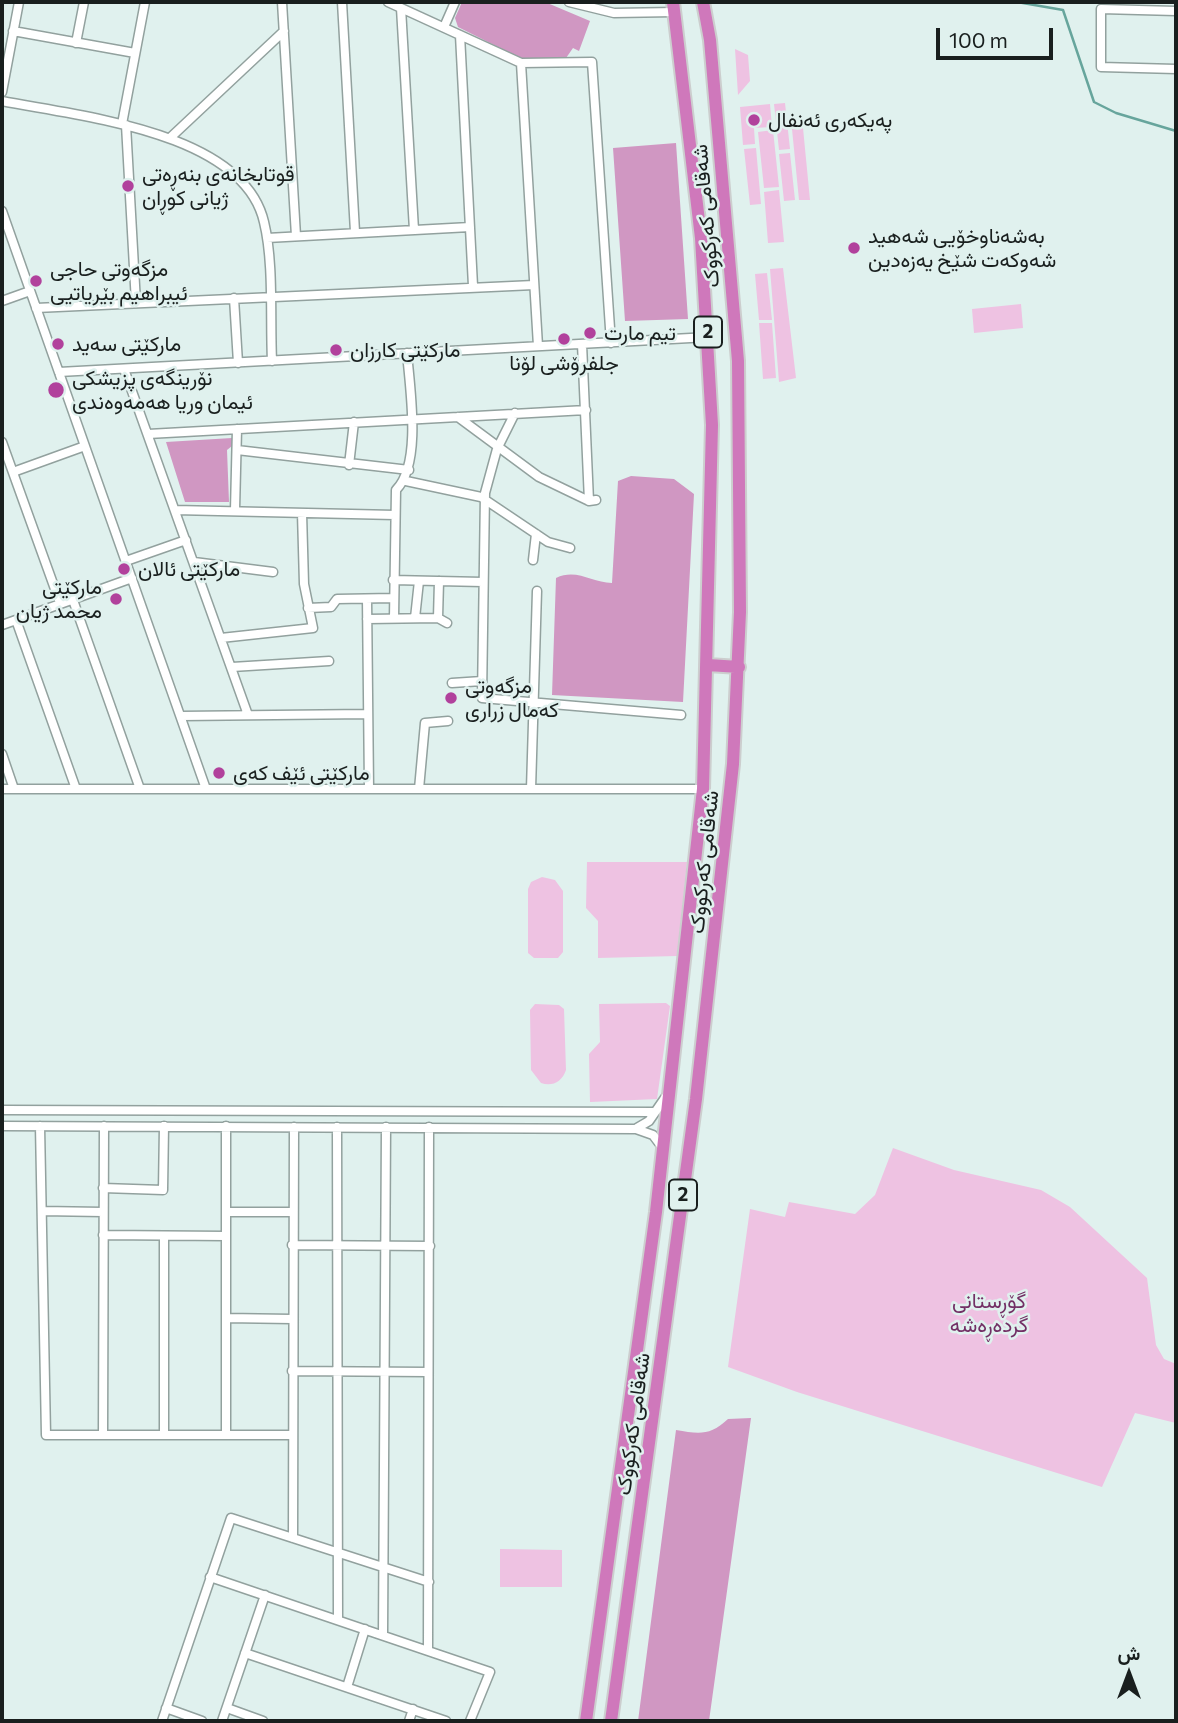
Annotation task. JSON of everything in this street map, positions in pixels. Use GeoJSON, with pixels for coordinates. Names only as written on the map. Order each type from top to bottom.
{"type":"FeatureCollection","features":[{"type":"Feature","properties":{"kind":"highway","name":"شەقامی کەرکووک"},"geometry":{"type":"LineString","coordinates":[[611,1721],[716,940],[729,824],[739,667],[738,361],[711,52],[704,2]]}},
{"type":"Feature","properties":{"kind":"highway","name":"شەقامی کەرکووک"},"geometry":{"type":"LineString","coordinates":[[586,1721],[663,1150],[703,789],[712,452],[709,337],[691,130],[674,7]]}},
{"type":"Feature","properties":{"kind":"highway"},"geometry":{"type":"LineString","coordinates":[[708,665],[739,667]]}},
{"type":"Feature","properties":{"kind":"street"},"geometry":{"type":"LineString","coordinates":[[2,92],[19,2]]}},
{"type":"Feature","properties":{"kind":"street"},"geometry":{"type":"LineString","coordinates":[[76,43],[84,2]]}},
{"type":"Feature","properties":{"kind":"street"},"geometry":{"type":"LineString","coordinates":[[136,303],[124,125],[145,2]]}},
{"type":"Feature","properties":{"kind":"street"},"geometry":{"type":"LineString","coordinates":[[282,2],[296,236]]}},
{"type":"Feature","properties":{"kind":"street"},"geometry":{"type":"LineString","coordinates":[[342,2],[355,232]]}},
{"type":"Feature","properties":{"kind":"street"},"geometry":{"type":"LineString","coordinates":[[388,2],[522,63],[592,62],[611,343]]}},
{"type":"Feature","properties":{"kind":"street"},"geometry":{"type":"LineString","coordinates":[[444,27],[455,2]]}},
{"type":"Feature","properties":{"kind":"street"},"geometry":{"type":"LineString","coordinates":[[569,2],[624,15],[674,7]]}},
{"type":"Feature","properties":{"kind":"street"},"geometry":{"type":"LineString","coordinates":[[401,8],[414,230]]}},
{"type":"Feature","properties":{"kind":"street"},"geometry":{"type":"LineString","coordinates":[[1176,11],[1101,9],[1101,67],[1176,69]]}},
{"type":"Feature","properties":{"kind":"street"},"geometry":{"type":"LineString","coordinates":[[172,137],[284,31]]}},
{"type":"Feature","properties":{"kind":"street"},"geometry":{"type":"LineString","coordinates":[[13,32],[135,53]]}},
{"type":"Feature","properties":{"kind":"street"},"geometry":{"type":"LineString","coordinates":[[460,35],[473,286]]}},
{"type":"Feature","properties":{"kind":"street"},"geometry":{"type":"LineString","coordinates":[[522,63],[538,346]]}},
{"type":"Feature","properties":{"kind":"street"},"geometry":{"type":"LineString","coordinates":[[2,101],[172,137],[222,167],[247,189],[260,209],[267,238],[272,360]]}},
{"type":"Feature","properties":{"kind":"street"},"geometry":{"type":"LineString","coordinates":[[2,211],[206,789]]}},
{"type":"Feature","properties":{"kind":"street"},"geometry":{"type":"LineString","coordinates":[[267,238],[470,227]]}},
{"type":"Feature","properties":{"kind":"street"},"geometry":{"type":"LineString","coordinates":[[36,308],[534,285]]}},
{"type":"Feature","properties":{"kind":"street"},"geometry":{"type":"LineString","coordinates":[[2,301],[30,291]]}},
{"type":"Feature","properties":{"kind":"street"},"geometry":{"type":"LineString","coordinates":[[234,298],[238,363]]}},
{"type":"Feature","properties":{"kind":"street"},"geometry":{"type":"LineString","coordinates":[[59,373],[709,337]]}},
{"type":"Feature","properties":{"kind":"street"},"geometry":{"type":"LineString","coordinates":[[458,416],[498,449],[539,477],[592,500],[583,344]]}},
{"type":"Feature","properties":{"kind":"street"},"geometry":{"type":"LineString","coordinates":[[394,618],[396,490],[406,481],[409,470],[412,419],[407,353]]}},
{"type":"Feature","properties":{"kind":"street"},"geometry":{"type":"LineString","coordinates":[[124,369],[248,715]]}},
{"type":"Feature","properties":{"kind":"street"},"geometry":{"type":"LineString","coordinates":[[148,434],[586,410]]}},
{"type":"Feature","properties":{"kind":"street"},"geometry":{"type":"LineString","coordinates":[[515,414],[498,449],[485,499],[482,698],[535,705],[681,715]]}},
{"type":"Feature","properties":{"kind":"street"},"geometry":{"type":"LineString","coordinates":[[349,465],[354,422]]}},
{"type":"Feature","properties":{"kind":"street"},"geometry":{"type":"LineString","coordinates":[[235,510],[237,429]]}},
{"type":"Feature","properties":{"kind":"street"},"geometry":{"type":"LineString","coordinates":[[2,442],[4,456],[13,472],[60,603]]}},
{"type":"Feature","properties":{"kind":"street"},"geometry":{"type":"LineString","coordinates":[[13,472],[85,446]]}},
{"type":"Feature","properties":{"kind":"street"},"geometry":{"type":"LineString","coordinates":[[237,450],[409,470]]}},
{"type":"Feature","properties":{"kind":"street"},"geometry":{"type":"LineString","coordinates":[[406,481],[485,499],[548,542],[570,548]]}},
{"type":"Feature","properties":{"kind":"street"},"geometry":{"type":"LineString","coordinates":[[175,510],[395,514]]}},
{"type":"Feature","properties":{"kind":"street"},"geometry":{"type":"LineString","coordinates":[[221,638],[313,628],[308,608],[302,513]]}},
{"type":"Feature","properties":{"kind":"street"},"geometry":{"type":"LineString","coordinates":[[533,560],[536,534]]}},
{"type":"Feature","properties":{"kind":"street"},"geometry":{"type":"LineString","coordinates":[[126,561],[186,540]]}},
{"type":"Feature","properties":{"kind":"street"},"geometry":{"type":"LineString","coordinates":[[194,562],[273,572]]}},
{"type":"Feature","properties":{"kind":"street"},"geometry":{"type":"LineString","coordinates":[[3,623],[132,578]]}},
{"type":"Feature","properties":{"kind":"street"},"geometry":{"type":"LineString","coordinates":[[393,580],[483,582]]}},
{"type":"Feature","properties":{"kind":"street"},"geometry":{"type":"LineString","coordinates":[[415,618],[419,581]]}},
{"type":"Feature","properties":{"kind":"street"},"geometry":{"type":"LineString","coordinates":[[439,582],[439,618]]}},
{"type":"Feature","properties":{"kind":"street"},"geometry":{"type":"LineString","coordinates":[[531,789],[537,591]]}},
{"type":"Feature","properties":{"kind":"street"},"geometry":{"type":"LineString","coordinates":[[308,608],[331,607],[337,599],[394,598]]}},
{"type":"Feature","properties":{"kind":"street"},"geometry":{"type":"LineString","coordinates":[[367,599],[369,789]]}},
{"type":"Feature","properties":{"kind":"street"},"geometry":{"type":"LineString","coordinates":[[73,600],[140,789]]}},
{"type":"Feature","properties":{"kind":"street"},"geometry":{"type":"LineString","coordinates":[[367,619],[439,618],[447,623]]}},
{"type":"Feature","properties":{"kind":"street"},"geometry":{"type":"LineString","coordinates":[[16,620],[76,789]]}},
{"type":"Feature","properties":{"kind":"street"},"geometry":{"type":"LineString","coordinates":[[232,667],[329,662]]}},
{"type":"Feature","properties":{"kind":"street"},"geometry":{"type":"LineString","coordinates":[[452,683],[482,681]]}},
{"type":"Feature","properties":{"kind":"street"},"geometry":{"type":"LineString","coordinates":[[181,716],[368,714]]}},
{"type":"Feature","properties":{"kind":"street"},"geometry":{"type":"LineString","coordinates":[[419,789],[425,723],[448,721]]}},
{"type":"Feature","properties":{"kind":"street"},"geometry":{"type":"LineString","coordinates":[[2,754],[14,789]]}},
{"type":"Feature","properties":{"kind":"street"},"geometry":{"type":"LineString","coordinates":[[2,789],[703,789]]}},
{"type":"Feature","properties":{"kind":"street"},"geometry":{"type":"LineString","coordinates":[[636,1129],[646,1124],[669,1092]]}},
{"type":"Feature","properties":{"kind":"street"},"geometry":{"type":"LineString","coordinates":[[2,1110],[654,1112]]}},
{"type":"Feature","properties":{"kind":"street"},"geometry":{"type":"LineString","coordinates":[[149,1111],[149,1126]]}},
{"type":"Feature","properties":{"kind":"street"},"geometry":{"type":"LineString","coordinates":[[358,1111],[358,1127]]}},
{"type":"Feature","properties":{"kind":"street"},"geometry":{"type":"LineString","coordinates":[[2,1126],[636,1129],[653,1135],[663,1150]]}},
{"type":"Feature","properties":{"kind":"street"},"geometry":{"type":"LineString","coordinates":[[40,1126],[47,1435],[292,1435]]}},
{"type":"Feature","properties":{"kind":"street"},"geometry":{"type":"LineString","coordinates":[[103,1435],[104,1126]]}},
{"type":"Feature","properties":{"kind":"street"},"geometry":{"type":"LineString","coordinates":[[103,1188],[163,1190],[164,1126]]}},
{"type":"Feature","properties":{"kind":"street"},"geometry":{"type":"LineString","coordinates":[[226,1126],[226,1435]]}},
{"type":"Feature","properties":{"kind":"street"},"geometry":{"type":"LineString","coordinates":[[293,1538],[294,1127]]}},
{"type":"Feature","properties":{"kind":"street"},"geometry":{"type":"LineString","coordinates":[[337,1127],[338,1620]]}},
{"type":"Feature","properties":{"kind":"street"},"geometry":{"type":"LineString","coordinates":[[383,1635],[386,1127]]}},
{"type":"Feature","properties":{"kind":"street"},"geometry":{"type":"LineString","coordinates":[[428,1650],[429,1127]]}},
{"type":"Feature","properties":{"kind":"street"},"geometry":{"type":"LineString","coordinates":[[41,1211],[103,1212]]}},
{"type":"Feature","properties":{"kind":"street"},"geometry":{"type":"LineString","coordinates":[[226,1212],[292,1212]]}},
{"type":"Feature","properties":{"kind":"street"},"geometry":{"type":"LineString","coordinates":[[103,1235],[226,1236]]}},
{"type":"Feature","properties":{"kind":"street"},"geometry":{"type":"LineString","coordinates":[[164,1236],[164,1435]]}},
{"type":"Feature","properties":{"kind":"street"},"geometry":{"type":"LineString","coordinates":[[292,1245],[430,1246]]}},
{"type":"Feature","properties":{"kind":"street"},"geometry":{"type":"LineString","coordinates":[[226,1318],[292,1320]]}},
{"type":"Feature","properties":{"kind":"street"},"geometry":{"type":"LineString","coordinates":[[292,1371],[429,1372]]}},
{"type":"Feature","properties":{"kind":"street"},"geometry":{"type":"LineString","coordinates":[[162,1721],[230,1518],[429,1582]]}},
{"type":"Feature","properties":{"kind":"street"},"geometry":{"type":"LineString","coordinates":[[210,1577],[490,1672],[470,1721]]}},
{"type":"Feature","properties":{"kind":"street"},"geometry":{"type":"LineString","coordinates":[[222,1721],[265,1595]]}},
{"type":"Feature","properties":{"kind":"street"},"geometry":{"type":"LineString","coordinates":[[347,1687],[365,1629]]}},
{"type":"Feature","properties":{"kind":"street"},"geometry":{"type":"LineString","coordinates":[[245,1653],[446,1721]]}},
{"type":"Feature","properties":{"kind":"street"},"geometry":{"type":"LineString","coordinates":[[227,1708],[263,1721]]}},
{"type":"Feature","properties":{"kind":"street"},"geometry":{"type":"LineString","coordinates":[[166,1709],[202,1721]]}},
{"type":"Feature","properties":{"kind":"street"},"geometry":{"type":"LineString","coordinates":[[409,1721],[413,1709]]}},
{"type":"Feature","properties":{"kind":"green space"},"geometry":{"type":"Polygon","coordinates":[[[735,49],[748,55],[750,81],[738,95],[735,49]]]}},
{"type":"Feature","properties":{"kind":"green space"},"geometry":{"type":"Polygon","coordinates":[[[785,103],[790,149],[779,150],[774,104],[785,103]]]}},
{"type":"Feature","properties":{"kind":"green space"},"geometry":{"type":"Polygon","coordinates":[[[770,104],[772,127],[754,128],[755,144],[743,145],[740,107],[770,104]]]}},
{"type":"Feature","properties":{"kind":"green space"},"geometry":{"type":"Polygon","coordinates":[[[803,128],[810,200],[799,200],[792,129],[803,128]]]}},
{"type":"Feature","properties":{"kind":"green space"},"geometry":{"type":"Polygon","coordinates":[[[773,130],[779,187],[764,188],[758,132],[773,130]]]}},
{"type":"Feature","properties":{"kind":"green space"},"geometry":{"type":"Polygon","coordinates":[[[756,148],[761,204],[750,205],[744,149],[756,148]]]}},
{"type":"Feature","properties":{"kind":"green space"},"geometry":{"type":"Polygon","coordinates":[[[790,153],[795,200],[784,201],[779,154],[790,153]]]}},
{"type":"Feature","properties":{"kind":"green space"},"geometry":{"type":"Polygon","coordinates":[[[779,190],[784,242],[768,243],[764,192],[779,190]]]}},
{"type":"Feature","properties":{"kind":"green space"},"geometry":{"type":"Polygon","coordinates":[[[783,268],[796,378],[779,382],[770,269],[783,268]]]}},
{"type":"Feature","properties":{"kind":"green space"},"geometry":{"type":"Polygon","coordinates":[[[767,273],[772,320],[759,320],[755,274],[767,273]]]}},
{"type":"Feature","properties":{"kind":"green space"},"geometry":{"type":"Polygon","coordinates":[[[1021,304],[1023,328],[974,333],[972,309],[1021,304]]]}},
{"type":"Feature","properties":{"kind":"green space"},"geometry":{"type":"Polygon","coordinates":[[[759,323],[772,323],[776,378],[763,379],[759,323]]]}},
{"type":"Feature","properties":{"kind":"green space"},"geometry":{"type":"Polygon","coordinates":[[[587,862],[687,862],[677,956],[598,958],[598,921],[586,908],[587,862]]]}},
{"type":"Feature","properties":{"kind":"green space"},"geometry":{"type":"Polygon","coordinates":[[[542,877],[555,880],[563,891],[563,952],[558,958],[534,958],[528,953],[528,889],[531,882],[542,877]]]}},
{"type":"Feature","properties":{"kind":"green space"},"geometry":{"type":"Polygon","coordinates":[[[666,1003],[670,1006],[657,1099],[590,1102],[589,1054],[600,1042],[599,1004],[666,1003]]]}},
{"type":"Feature","properties":{"kind":"green space"},"geometry":{"type":"Polygon","coordinates":[[[535,1004],[559,1005],[564,1009],[566,1070],[562,1078],[553,1084],[541,1083],[531,1070],[530,1010],[535,1004]]]}},
{"type":"Feature","properties":{"kind":"green space","name":"گۆڕستانی گردەڕەشە"},"geometry":{"type":"Polygon","coordinates":[[[893,1148],[954,1170],[1041,1190],[1070,1207],[1147,1278],[1156,1345],[1164,1359],[1176,1364],[1176,1423],[1135,1413],[1102,1487],[797,1392],[728,1367],[750,1209],[785,1217],[789,1202],[855,1214],[875,1195],[893,1148]]]}},
{"type":"Feature","properties":{"kind":"green space"},"geometry":{"type":"Polygon","coordinates":[[[500,1549],[562,1550],[562,1587],[500,1587],[500,1549]]]}},
{"type":"Feature","properties":{"kind":"shaded area"},"geometry":{"type":"Polygon","coordinates":[[[462,2],[545,2],[590,21],[579,51],[573,48],[566,58],[520,58],[458,27],[455,18],[462,2]]]}},
{"type":"Feature","properties":{"kind":"shaded area"},"geometry":{"type":"Polygon","coordinates":[[[676,143],[688,319],[625,321],[613,148],[676,143]]]}},
{"type":"Feature","properties":{"kind":"shaded area"},"geometry":{"type":"Polygon","coordinates":[[[232,438],[232,446],[227,450],[229,502],[185,502],[166,442],[232,438]]]}},
{"type":"Feature","properties":{"kind":"shaded area"},"geometry":{"type":"Polygon","coordinates":[[[631,476],[674,479],[694,494],[683,702],[552,695],[556,578],[578,575],[612,583],[618,481],[631,476]]]}},
{"type":"Feature","properties":{"kind":"shaded area"},"geometry":{"type":"Polygon","coordinates":[[[751,1418],[709,1721],[638,1721],[676,1430],[704,1432],[716,1428],[728,1419],[751,1418]]]}},
{"type":"Feature","properties":{"kind":"waterway"},"geometry":{"type":"LineString","coordinates":[[1017,2],[1063,10],[1094,102],[1116,113],[1176,131]]}},
{"type":"Feature","properties":{"kind":"place","name":"پەیکەری ئەنفال"},"geometry":{"type":"Point","coordinates":[754,120]}},
{"type":"Feature","properties":{"kind":"place","name":"قوتابخانەی بنەڕەتی ژیانی کوڕان"},"geometry":{"type":"Point","coordinates":[128,186]}},
{"type":"Feature","properties":{"kind":"place","name":"بەشەناوخۆیی شەهید شەوکەت شێخ یەزەدین"},"geometry":{"type":"Point","coordinates":[854,248]}},
{"type":"Feature","properties":{"kind":"place","name":"مزگەوتی حاجی ئیبراهیم بێریاتیی"},"geometry":{"type":"Point","coordinates":[36,281]}},
{"type":"Feature","properties":{"kind":"place","name":"تیم مارت"},"geometry":{"type":"Point","coordinates":[590,333]}},
{"type":"Feature","properties":{"kind":"place","name":"جلفرۆشی لۆنا"},"geometry":{"type":"Point","coordinates":[564,339]}},
{"type":"Feature","properties":{"kind":"place","name":"مارکێتی سەید"},"geometry":{"type":"Point","coordinates":[58,344]}},
{"type":"Feature","properties":{"kind":"place","name":"مارکێتی کارزان"},"geometry":{"type":"Point","coordinates":[336,350]}},
{"type":"Feature","properties":{"kind":"place","name":"نۆرینگەی پزیشکی ئیمان وریا هەمەوەندی"},"geometry":{"type":"Point","coordinates":[56,390]}},
{"type":"Feature","properties":{"kind":"place","name":"مارکێتی ئالان"},"geometry":{"type":"Point","coordinates":[124,569]}},
{"type":"Feature","properties":{"kind":"place","name":"مارکێتی محمد ژیان"},"geometry":{"type":"Point","coordinates":[116,599]}},
{"type":"Feature","properties":{"kind":"place","name":"مزگەوتی کەمال زراری"},"geometry":{"type":"Point","coordinates":[451,698]}},
{"type":"Feature","properties":{"kind":"place","name":"مارکێتی ئێف کەی"},"geometry":{"type":"Point","coordinates":[219,773]}}]}
